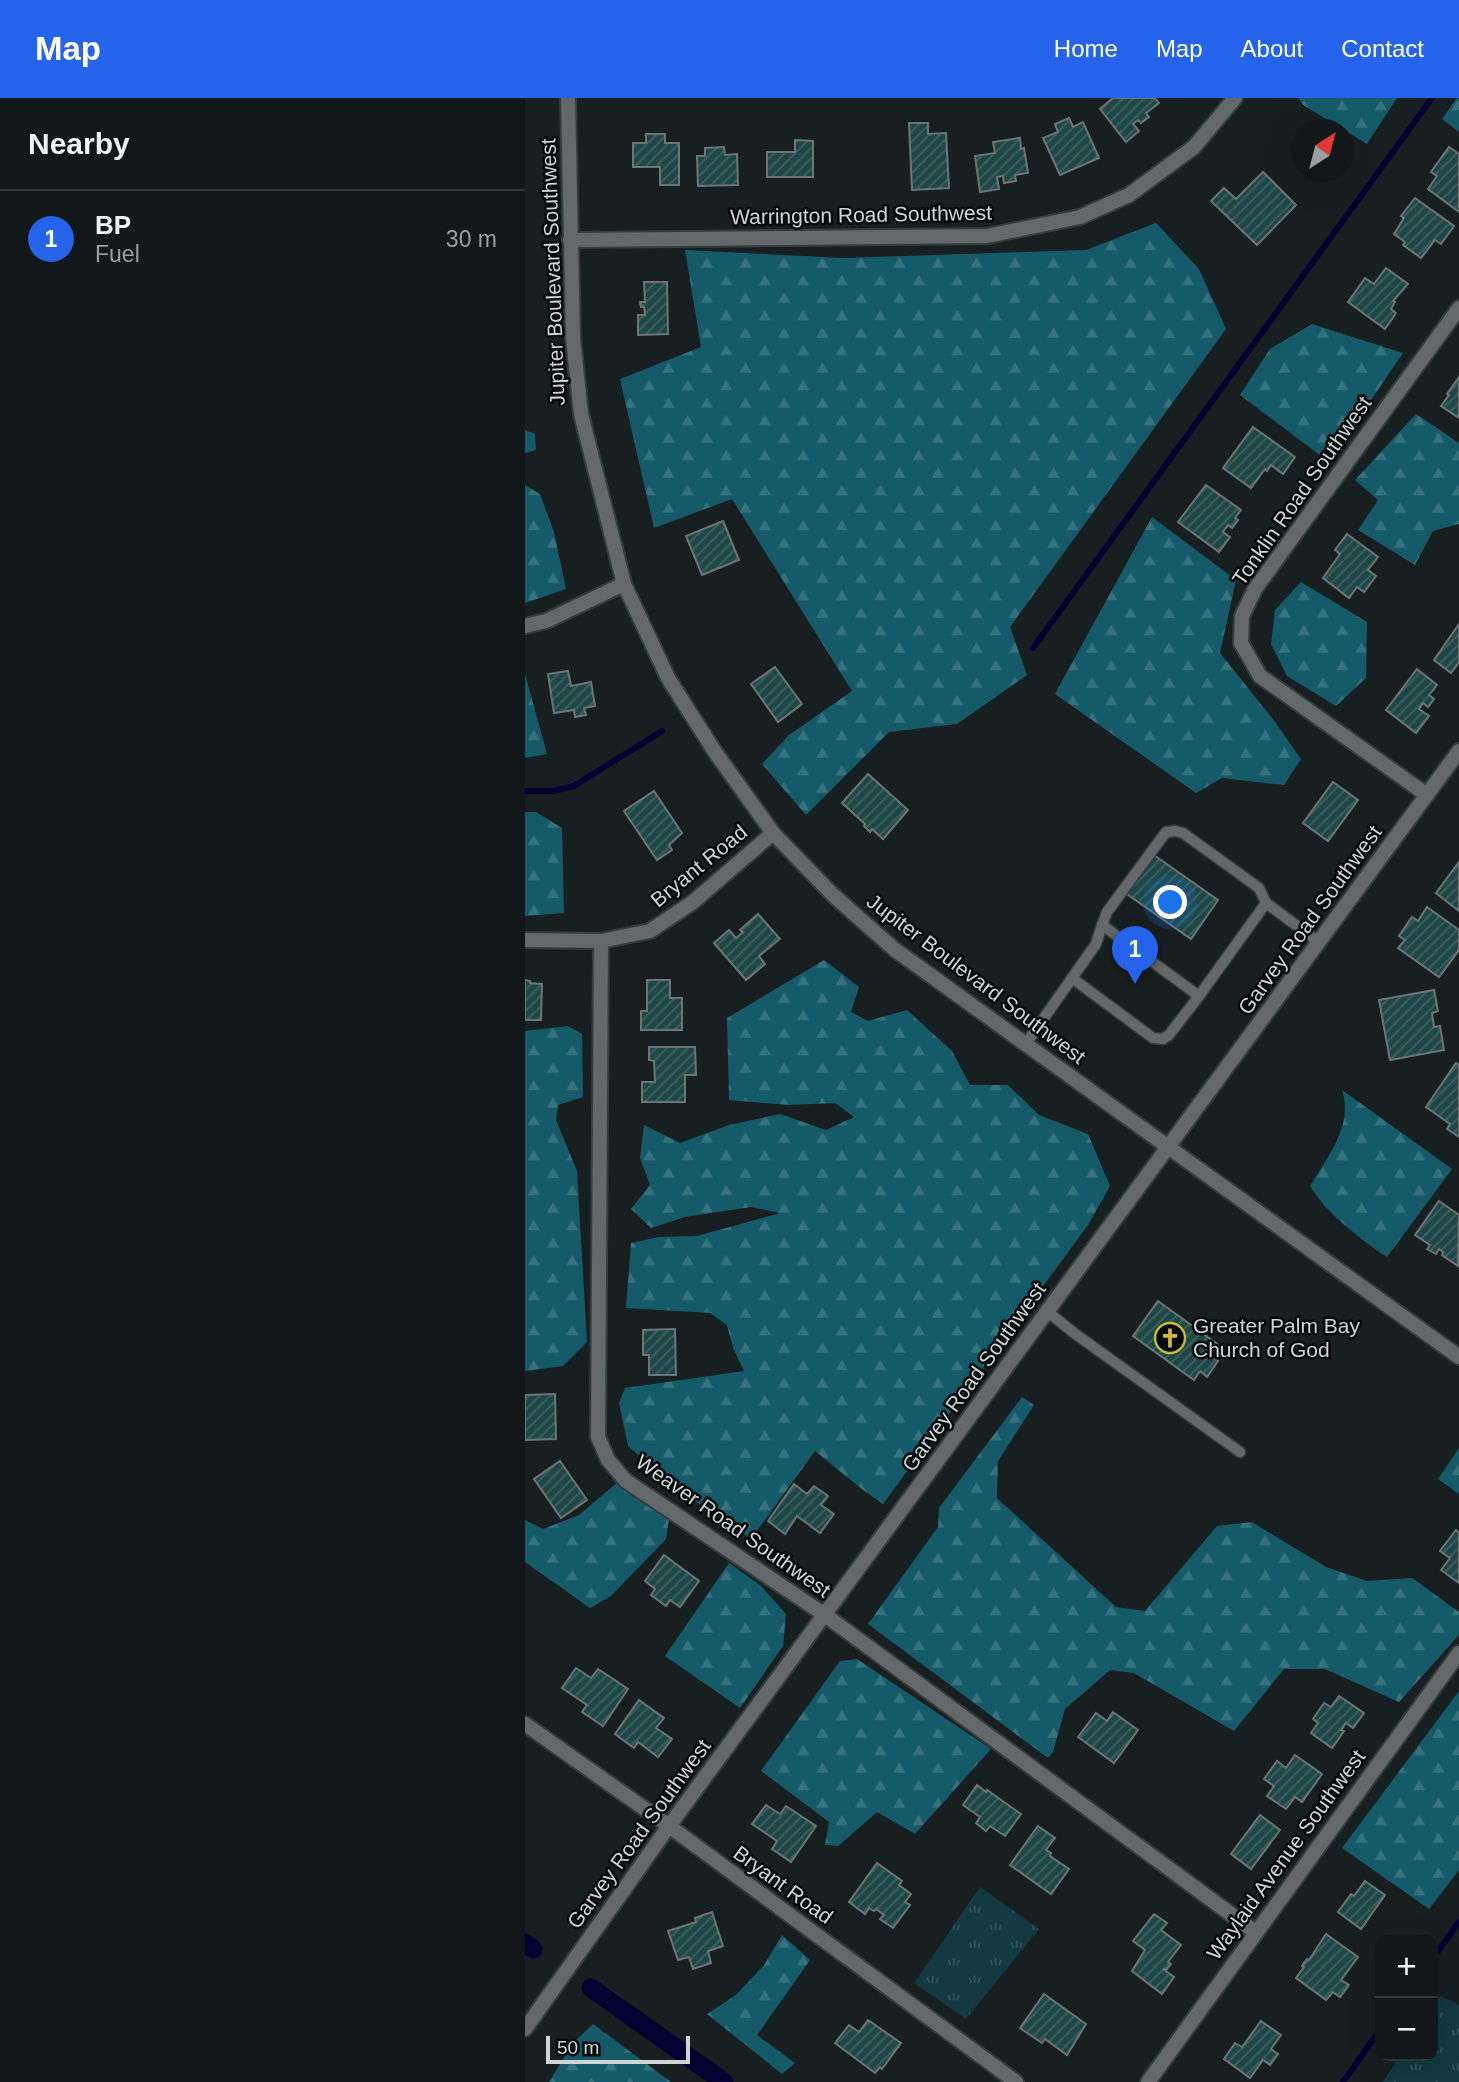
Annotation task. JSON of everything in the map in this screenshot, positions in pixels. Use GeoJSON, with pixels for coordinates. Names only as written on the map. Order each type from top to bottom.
{"type":"FeatureCollection","features":[{"type":"Feature","properties":{"kind":"street","name":"Jupiter Boulevard Southwest"},"geometry":{"type":"LineString","coordinates":[[568,98],[573,339],[580,414],[624,584],[668,678],[715,752],[773,833],[833,895],[894,949],[1459,1357]]}},
{"type":"Feature","properties":{"kind":"street","name":"Warrington Road Southwest"},"geometry":{"type":"LineString","coordinates":[[570,240],[987,236],[1080,217],[1129,195],[1194,146],[1235,98]]}},
{"type":"Feature","properties":{"kind":"street","name":"Tonklin Road Southwest"},"geometry":{"type":"LineString","coordinates":[[1427,796],[1260,676],[1241,643],[1242,616],[1255,589],[1459,308]]}},
{"type":"Feature","properties":{"kind":"street"},"geometry":{"type":"LineString","coordinates":[[525,626],[546,621],[624,584]]}},
{"type":"Feature","properties":{"kind":"street","name":"Garvey Road Southwest"},"geometry":{"type":"LineString","coordinates":[[525,2029],[669,1826],[1459,751]]}},
{"type":"Feature","properties":{"kind":"street","name":"Bryant Road"},"geometry":{"type":"LineString","coordinates":[[525,940],[601,941],[650,931],[693,902],[773,833]]}},
{"type":"Feature","properties":{"kind":"street","name":"Weaver Road Southwest"},"geometry":{"type":"LineString","coordinates":[[601,941],[599,1437],[608,1460],[626,1481],[825,1615],[1255,1932]]}},
{"type":"Feature","properties":{"kind":"street","name":"Waylaid Avenue Southwest"},"geometry":{"type":"LineString","coordinates":[[1148,2082],[1459,1653]]}},
{"type":"Feature","properties":{"kind":"street","name":"Bryant Road"},"geometry":{"type":"LineString","coordinates":[[525,1724],[669,1826],[1016,2082]]}},
{"type":"Feature","properties":{"kind":"lane"},"geometry":{"type":"LineString","coordinates":[[1025,1045],[1096,944],[1107,912],[1165,832],[1183,833],[1259,888],[1266,903],[1319,942]]}},
{"type":"Feature","properties":{"kind":"lane"},"geometry":{"type":"LineString","coordinates":[[1072,978],[1153,1038],[1163,1039],[1199,996],[1266,903]]}},
{"type":"Feature","properties":{"kind":"lane"},"geometry":{"type":"LineString","coordinates":[[1102,925],[1199,996]]}},
{"type":"Feature","properties":{"kind":"lane"},"geometry":{"type":"LineString","coordinates":[[1048,1311],[1074,1333],[1240,1452]]}},
{"type":"Feature","properties":{"kind":"green space"},"geometry":{"type":"Polygon","coordinates":[[[1298,98],[1397,98],[1367,144],[1354,136],[1354,119],[1326,119],[1303,105],[1298,98]]]}},
{"type":"Feature","properties":{"kind":"green space"},"geometry":{"type":"Polygon","coordinates":[[[1459,98],[1459,132],[1442,119],[1459,98]]]}},
{"type":"Feature","properties":{"kind":"green space"},"geometry":{"type":"Polygon","coordinates":[[[1156,223],[1199,269],[1226,329],[1010,627],[1027,675],[957,724],[889,732],[806,815],[762,764],[789,735],[852,691],[732,499],[654,528],[620,379],[701,347],[685,250],[843,258],[1086,250],[1156,223]]]}},
{"type":"Feature","properties":{"kind":"green space"},"geometry":{"type":"Polygon","coordinates":[[[1312,324],[1403,353],[1329,462],[1240,395],[1270,349],[1312,324]]]}},
{"type":"Feature","properties":{"kind":"green space"},"geometry":{"type":"Polygon","coordinates":[[[1416,414],[1459,443],[1459,524],[1433,531],[1415,565],[1358,530],[1378,500],[1355,480],[1416,414]]]}},
{"type":"Feature","properties":{"kind":"green space"},"geometry":{"type":"Polygon","coordinates":[[[525,430],[535,434],[536,450],[525,453],[525,430]]]}},
{"type":"Feature","properties":{"kind":"green space"},"geometry":{"type":"Polygon","coordinates":[[[525,485],[540,494],[554,532],[566,589],[525,603],[525,485]]]}},
{"type":"Feature","properties":{"kind":"green space"},"geometry":{"type":"Polygon","coordinates":[[[1152,517],[1236,580],[1220,653],[1301,759],[1284,785],[1222,778],[1196,793],[1055,694],[1152,517]]]}},
{"type":"Feature","properties":{"kind":"green space"},"geometry":{"type":"Polygon","coordinates":[[[1301,582],[1367,622],[1366,678],[1336,706],[1287,676],[1271,644],[1275,610],[1301,582]]]}},
{"type":"Feature","properties":{"kind":"green space"},"geometry":{"type":"Polygon","coordinates":[[[525,674],[547,754],[525,758],[525,674]]]}},
{"type":"Feature","properties":{"kind":"green space"},"geometry":{"type":"Polygon","coordinates":[[[525,812],[536,812],[562,828],[564,913],[525,916],[525,812]]]}},
{"type":"Feature","properties":{"kind":"green space"},"geometry":{"type":"Polygon","coordinates":[[[824,960],[859,987],[851,1012],[868,1021],[907,1010],[952,1051],[970,1085],[1008,1085],[1039,1115],[1088,1134],[1110,1186],[1088,1225],[883,1504],[815,1451],[751,1539],[673,1486],[628,1446],[619,1403],[625,1388],[744,1371],[733,1348],[727,1325],[710,1313],[626,1308],[631,1243],[658,1237],[697,1236],[780,1213],[751,1207],[685,1217],[651,1228],[631,1209],[650,1185],[640,1158],[644,1125],[680,1143],[729,1125],[780,1114],[826,1130],[854,1117],[835,1103],[789,1105],[729,1100],[727,1018],[824,960]]]}},
{"type":"Feature","properties":{"kind":"green space"},"geometry":{"type":"Polygon","coordinates":[[[568,1026],[582,1034],[583,1097],[558,1105],[556,1120],[577,1171],[587,1342],[563,1366],[525,1371],[525,1031],[568,1026]]]}},
{"type":"Feature","properties":{"kind":"green space"},"geometry":{"type":"Polygon","coordinates":[[[1342,1090],[1452,1169],[1387,1257],[1335,1216],[1310,1186],[1331,1153],[1342,1128],[1345,1103],[1342,1090]]]}},
{"type":"Feature","properties":{"kind":"green space"},"geometry":{"type":"Polygon","coordinates":[[[1022,1397],[1034,1405],[998,1461],[997,1498],[1116,1607],[1145,1611],[1217,1526],[1252,1522],[1326,1567],[1367,1581],[1412,1578],[1459,1612],[1459,1635],[1399,1702],[1325,1669],[1284,1669],[1234,1731],[1134,1673],[1110,1670],[1065,1709],[1053,1752],[1048,1758],[868,1624],[938,1527],[939,1508],[1022,1397]]]}},
{"type":"Feature","properties":{"kind":"green space"},"geometry":{"type":"Polygon","coordinates":[[[1459,1448],[1459,1494],[1438,1479],[1459,1448]]]}},
{"type":"Feature","properties":{"kind":"green space"},"geometry":{"type":"Polygon","coordinates":[[[618,1482],[669,1519],[666,1539],[611,1596],[590,1608],[525,1562],[525,1520],[543,1529],[579,1515],[618,1482]]]}},
{"type":"Feature","properties":{"kind":"green space"},"geometry":{"type":"Polygon","coordinates":[[[729,1563],[760,1585],[786,1614],[783,1646],[740,1708],[665,1656],[729,1563]]]}},
{"type":"Feature","properties":{"kind":"green space"},"geometry":{"type":"Polygon","coordinates":[[[857,1659],[991,1749],[915,1834],[877,1812],[838,1846],[825,1845],[829,1822],[761,1771],[840,1661],[857,1659]]]}},
{"type":"Feature","properties":{"kind":"green space"},"geometry":{"type":"Polygon","coordinates":[[[1459,1691],[1459,1870],[1429,1909],[1342,1848],[1459,1691]]]}},
{"type":"Feature","properties":{"kind":"green space"},"geometry":{"type":"Polygon","coordinates":[[[980,1887],[1039,1929],[966,2019],[914,1983],[980,1887]]]}},
{"type":"Feature","properties":{"kind":"green space"},"geometry":{"type":"Polygon","coordinates":[[[782,1935],[810,1960],[757,2035],[795,2063],[782,2074],[707,2014],[736,1995],[764,1965],[782,1935]]]}},
{"type":"Feature","properties":{"kind":"green space"},"geometry":{"type":"Polygon","coordinates":[[[1440,1996],[1459,2005],[1459,2082],[1383,2082],[1397,2061],[1438,2061],[1440,1996]]]}},
{"type":"Feature","properties":{"kind":"green space"},"geometry":{"type":"Polygon","coordinates":[[[593,2024],[671,2082],[549,2082],[573,2043],[593,2024]]]}},
{"type":"Feature","properties":{"kind":"building"},"geometry":{"type":"Polygon","coordinates":[[[1113,98],[1155,98],[1159,103],[1146,113],[1149,117],[1141,123],[1138,120],[1133,124],[1139,131],[1126,142],[1100,109],[1113,98]]]}},
{"type":"Feature","properties":{"kind":"building"},"geometry":{"type":"Polygon","coordinates":[[[1069,118],[1073,127],[1083,122],[1099,158],[1060,175],[1043,138],[1058,132],[1055,124],[1069,118]]]}},
{"type":"Feature","properties":{"kind":"building"},"geometry":{"type":"Polygon","coordinates":[[[909,123],[928,123],[928,134],[946,133],[949,188],[912,190],[909,123]]]}},
{"type":"Feature","properties":{"kind":"building"},"geometry":{"type":"Polygon","coordinates":[[[646,134],[665,134],[665,143],[679,143],[679,185],[660,185],[660,167],[633,167],[633,143],[646,143],[646,134]]]}},
{"type":"Feature","properties":{"kind":"building"},"geometry":{"type":"Polygon","coordinates":[[[1020,138],[1028,173],[1015,175],[1016,181],[1004,183],[1003,176],[997,177],[999,189],[980,192],[975,156],[995,153],[993,142],[1020,138]]]}},
{"type":"Feature","properties":{"kind":"building"},"geometry":{"type":"Polygon","coordinates":[[[795,140],[813,141],[813,177],[767,177],[767,152],[795,152],[795,140]]]}},
{"type":"Feature","properties":{"kind":"building"},"geometry":{"type":"Polygon","coordinates":[[[724,147],[725,155],[737,154],[738,185],[698,186],[697,156],[705,156],[705,148],[724,147]]]}},
{"type":"Feature","properties":{"kind":"building"},"geometry":{"type":"Polygon","coordinates":[[[1449,147],[1459,154],[1459,212],[1428,189],[1437,176],[1431,172],[1449,147]]]}},
{"type":"Feature","properties":{"kind":"building"},"geometry":{"type":"Polygon","coordinates":[[[1263,172],[1296,205],[1257,245],[1211,201],[1224,188],[1236,199],[1263,172]]]}},
{"type":"Feature","properties":{"kind":"building"},"geometry":{"type":"Polygon","coordinates":[[[1415,198],[1454,226],[1441,244],[1435,240],[1421,258],[1403,245],[1405,242],[1394,234],[1404,218],[1401,216],[1415,198]]]}},
{"type":"Feature","properties":{"kind":"building"},"geometry":{"type":"Polygon","coordinates":[[[1386,268],[1408,284],[1393,301],[1395,302],[1391,309],[1396,313],[1385,329],[1348,302],[1365,278],[1374,284],[1386,268]]]}},
{"type":"Feature","properties":{"kind":"building"},"geometry":{"type":"Polygon","coordinates":[[[644,282],[667,282],[668,334],[638,335],[638,315],[645,315],[640,302],[645,302],[644,282]]]}},
{"type":"Feature","properties":{"kind":"building"},"geometry":{"type":"Polygon","coordinates":[[[1459,377],[1459,418],[1441,406],[1459,377]]]}},
{"type":"Feature","properties":{"kind":"building"},"geometry":{"type":"Polygon","coordinates":[[[1253,427],[1295,457],[1283,474],[1271,465],[1267,471],[1265,469],[1251,488],[1223,468],[1253,427]]]}},
{"type":"Feature","properties":{"kind":"building"},"geometry":{"type":"Polygon","coordinates":[[[1206,485],[1241,510],[1232,528],[1228,525],[1223,532],[1230,537],[1219,552],[1178,522],[1206,485]]]}},
{"type":"Feature","properties":{"kind":"building"},"geometry":{"type":"Polygon","coordinates":[[[723,521],[739,560],[702,575],[686,536],[723,521]]]}},
{"type":"Feature","properties":{"kind":"building"},"geometry":{"type":"Polygon","coordinates":[[[1347,534],[1378,557],[1368,570],[1376,576],[1364,592],[1357,587],[1349,598],[1323,578],[1340,554],[1335,550],[1347,534]]]}},
{"type":"Feature","properties":{"kind":"building"},"geometry":{"type":"Polygon","coordinates":[[[1459,624],[1459,662],[1451,673],[1434,660],[1459,624]]]}},
{"type":"Feature","properties":{"kind":"building"},"geometry":{"type":"Polygon","coordinates":[[[775,667],[802,704],[778,722],[751,684],[775,667]]]}},
{"type":"Feature","properties":{"kind":"building"},"geometry":{"type":"Polygon","coordinates":[[[1417,669],[1437,685],[1429,695],[1434,699],[1428,707],[1423,703],[1419,709],[1429,716],[1416,733],[1386,710],[1417,669]]]}},
{"type":"Feature","properties":{"kind":"building"},"geometry":{"type":"Polygon","coordinates":[[[568,671],[571,686],[591,682],[595,706],[584,708],[586,715],[575,717],[574,710],[554,713],[548,674],[568,671]]]}},
{"type":"Feature","properties":{"kind":"building"},"geometry":{"type":"Polygon","coordinates":[[[868,774],[908,810],[883,839],[872,829],[870,832],[842,803],[868,774]]]}},
{"type":"Feature","properties":{"kind":"building"},"geometry":{"type":"Polygon","coordinates":[[[1333,782],[1358,800],[1328,841],[1303,823],[1333,782]]]}},
{"type":"Feature","properties":{"kind":"building"},"geometry":{"type":"Polygon","coordinates":[[[654,791],[682,833],[669,845],[672,850],[657,860],[624,811],[654,791]]]}},
{"type":"Feature","properties":{"kind":"building"},"geometry":{"type":"Polygon","coordinates":[[[1151,853],[1218,900],[1191,939],[1124,892],[1151,853]]]}},
{"type":"Feature","properties":{"kind":"building"},"geometry":{"type":"Polygon","coordinates":[[[1459,862],[1459,911],[1436,893],[1459,862]]]}},
{"type":"Feature","properties":{"kind":"building"},"geometry":{"type":"Polygon","coordinates":[[[1427,907],[1459,930],[1459,950],[1439,977],[1398,948],[1405,940],[1399,936],[1412,917],[1418,921],[1427,907]]]}},
{"type":"Feature","properties":{"kind":"building"},"geometry":{"type":"Polygon","coordinates":[[[758,914],[780,939],[759,956],[765,964],[746,980],[714,943],[729,930],[736,938],[743,932],[740,930],[758,914]]]}},
{"type":"Feature","properties":{"kind":"building"},"geometry":{"type":"Polygon","coordinates":[[[525,980],[542,984],[541,1020],[525,1020],[525,980]]]}},
{"type":"Feature","properties":{"kind":"building"},"geometry":{"type":"Polygon","coordinates":[[[647,980],[670,980],[670,998],[682,998],[682,1030],[641,1030],[641,1011],[647,1011],[647,980]]]}},
{"type":"Feature","properties":{"kind":"building"},"geometry":{"type":"Polygon","coordinates":[[[1434,990],[1438,1011],[1432,1013],[1434,1027],[1440,1026],[1444,1050],[1390,1060],[1379,1000],[1434,990]]]}},
{"type":"Feature","properties":{"kind":"building"},"geometry":{"type":"Polygon","coordinates":[[[649,1047],[695,1047],[696,1075],[685,1075],[685,1102],[642,1102],[642,1082],[655,1082],[654,1061],[649,1060],[649,1047]]]}},
{"type":"Feature","properties":{"kind":"building"},"geometry":{"type":"Polygon","coordinates":[[[1456,1063],[1459,1065],[1459,1137],[1447,1129],[1450,1124],[1426,1107],[1456,1063]]]}},
{"type":"Feature","properties":{"kind":"building"},"geometry":{"type":"Polygon","coordinates":[[[1439,1201],[1459,1215],[1458,1266],[1442,1255],[1443,1252],[1439,1249],[1436,1254],[1427,1249],[1430,1245],[1415,1235],[1439,1201]]]}},
{"type":"Feature","properties":{"kind":"building"},"geometry":{"type":"Polygon","coordinates":[[[1158,1301],[1220,1346],[1212,1357],[1218,1361],[1207,1377],[1200,1371],[1194,1380],[1133,1336],[1158,1301]]]}},
{"type":"Feature","properties":{"kind":"building"},"geometry":{"type":"Polygon","coordinates":[[[675,1329],[676,1375],[649,1375],[649,1355],[643,1355],[643,1330],[675,1329]]]}},
{"type":"Feature","properties":{"kind":"building"},"geometry":{"type":"Polygon","coordinates":[[[555,1394],[556,1439],[525,1440],[525,1395],[555,1394]]]}},
{"type":"Feature","properties":{"kind":"building"},"geometry":{"type":"Polygon","coordinates":[[[560,1461],[587,1500],[561,1518],[534,1479],[560,1461]]]}},
{"type":"Feature","properties":{"kind":"building"},"geometry":{"type":"Polygon","coordinates":[[[794,1484],[807,1494],[814,1486],[828,1496],[821,1505],[834,1514],[820,1533],[797,1516],[785,1534],[768,1521],[794,1484]]]}},
{"type":"Feature","properties":{"kind":"building"},"geometry":{"type":"Polygon","coordinates":[[[1456,1530],[1459,1533],[1459,1583],[1441,1570],[1450,1558],[1440,1551],[1456,1530]]]}},
{"type":"Feature","properties":{"kind":"building"},"geometry":{"type":"Polygon","coordinates":[[[664,1555],[699,1581],[680,1607],[670,1600],[666,1606],[651,1595],[655,1589],[645,1581],[664,1555]]]}},
{"type":"Feature","properties":{"kind":"building"},"geometry":{"type":"Polygon","coordinates":[[[576,1668],[591,1678],[598,1669],[628,1689],[603,1726],[582,1712],[587,1705],[562,1688],[576,1668]]]}},
{"type":"Feature","properties":{"kind":"building"},"geometry":{"type":"Polygon","coordinates":[[[1339,1696],[1364,1713],[1353,1728],[1346,1723],[1341,1730],[1344,1731],[1332,1748],[1311,1733],[1318,1723],[1313,1719],[1324,1703],[1331,1707],[1339,1696]]]}},
{"type":"Feature","properties":{"kind":"building"},"geometry":{"type":"Polygon","coordinates":[[[639,1700],[664,1718],[656,1728],[672,1739],[658,1757],[638,1742],[634,1748],[615,1734],[639,1700]]]}},
{"type":"Feature","properties":{"kind":"building"},"geometry":{"type":"Polygon","coordinates":[[[1113,1712],[1138,1730],[1114,1763],[1078,1737],[1096,1713],[1107,1721],[1113,1712]]]}},
{"type":"Feature","properties":{"kind":"building"},"geometry":{"type":"Polygon","coordinates":[[[1295,1755],[1322,1774],[1302,1802],[1295,1797],[1286,1809],[1267,1796],[1274,1786],[1264,1779],[1277,1761],[1286,1768],[1295,1755]]]}},
{"type":"Feature","properties":{"kind":"building"},"geometry":{"type":"Polygon","coordinates":[[[977,1785],[1021,1814],[1005,1836],[990,1826],[986,1831],[976,1823],[980,1817],[963,1805],[977,1785]]]}},
{"type":"Feature","properties":{"kind":"building"},"geometry":{"type":"Polygon","coordinates":[[[766,1805],[780,1814],[786,1806],[816,1826],[791,1862],[772,1849],[777,1841],[752,1824],[766,1805]]]}},
{"type":"Feature","properties":{"kind":"building"},"geometry":{"type":"Polygon","coordinates":[[[1260,1815],[1280,1830],[1251,1869],[1231,1854],[1260,1815]]]}},
{"type":"Feature","properties":{"kind":"building"},"geometry":{"type":"Polygon","coordinates":[[[1038,1826],[1055,1838],[1046,1850],[1051,1853],[1050,1856],[1069,1869],[1051,1894],[1010,1865],[1038,1826]]]}},
{"type":"Feature","properties":{"kind":"building"},"geometry":{"type":"Polygon","coordinates":[[[877,1863],[902,1881],[899,1885],[911,1894],[905,1902],[910,1905],[893,1928],[880,1919],[884,1915],[876,1909],[874,1911],[869,1908],[865,1914],[849,1902],[877,1863]]]}},
{"type":"Feature","properties":{"kind":"building"},"geometry":{"type":"Polygon","coordinates":[[[1365,1881],[1385,1895],[1361,1929],[1338,1912],[1365,1881]]]}},
{"type":"Feature","properties":{"kind":"building"},"geometry":{"type":"Polygon","coordinates":[[[712,1912],[723,1946],[708,1951],[711,1963],[693,1969],[689,1957],[678,1960],[668,1931],[696,1922],[695,1918],[712,1912]]]}},
{"type":"Feature","properties":{"kind":"building"},"geometry":{"type":"Polygon","coordinates":[[[1154,1914],[1167,1923],[1161,1930],[1181,1945],[1168,1962],[1171,1964],[1166,1970],[1163,1969],[1174,1977],[1162,1994],[1132,1971],[1145,1950],[1133,1941],[1154,1914]]]}},
{"type":"Feature","properties":{"kind":"building"},"geometry":{"type":"Polygon","coordinates":[[[1326,1934],[1358,1957],[1341,1980],[1349,1985],[1340,1997],[1333,1992],[1326,2000],[1296,1978],[1326,1934]]]}},
{"type":"Feature","properties":{"kind":"building"},"geometry":{"type":"Polygon","coordinates":[[[1044,1994],[1086,2024],[1067,2055],[1045,2039],[1042,2043],[1020,2028],[1044,1994]]]}},
{"type":"Feature","properties":{"kind":"building"},"geometry":{"type":"Polygon","coordinates":[[[868,2020],[901,2043],[882,2069],[880,2067],[875,2073],[835,2043],[849,2025],[859,2032],[868,2020]]]}},
{"type":"Feature","properties":{"kind":"building"},"geometry":{"type":"Polygon","coordinates":[[[1261,2021],[1281,2035],[1271,2049],[1278,2054],[1270,2065],[1263,2060],[1250,2078],[1224,2059],[1235,2043],[1242,2047],[1261,2021]]]}},
{"type":"Feature","properties":{"kind":"waterway"},"geometry":{"type":"LineString","coordinates":[[1033,648],[1432,98]]}},
{"type":"Feature","properties":{"kind":"waterway"},"geometry":{"type":"LineString","coordinates":[[525,791],[553,791],[574,786],[662,731]]}},
{"type":"Feature","properties":{"kind":"waterway"},"geometry":{"type":"LineString","coordinates":[[1438,1951],[1459,1922]]}},
{"type":"Feature","properties":{"kind":"waterway"},"geometry":{"type":"LineString","coordinates":[[525,1943],[533,1949]]}},
{"type":"Feature","properties":{"kind":"waterway"},"geometry":{"type":"LineString","coordinates":[[591,1988],[724,2082]]}},
{"type":"Feature","properties":{"kind":"waterway"},"geometry":{"type":"LineString","coordinates":[[1343,2082],[1375,2037]]}},
{"type":"Feature","properties":{"kind":"place","name":"BP"},"geometry":{"type":"Point","coordinates":[1135,984]}},
{"type":"Feature","properties":{"kind":"place","name":"Greater Palm Bay Church of God"},"geometry":{"type":"Point","coordinates":[1170,1338]}}]}
